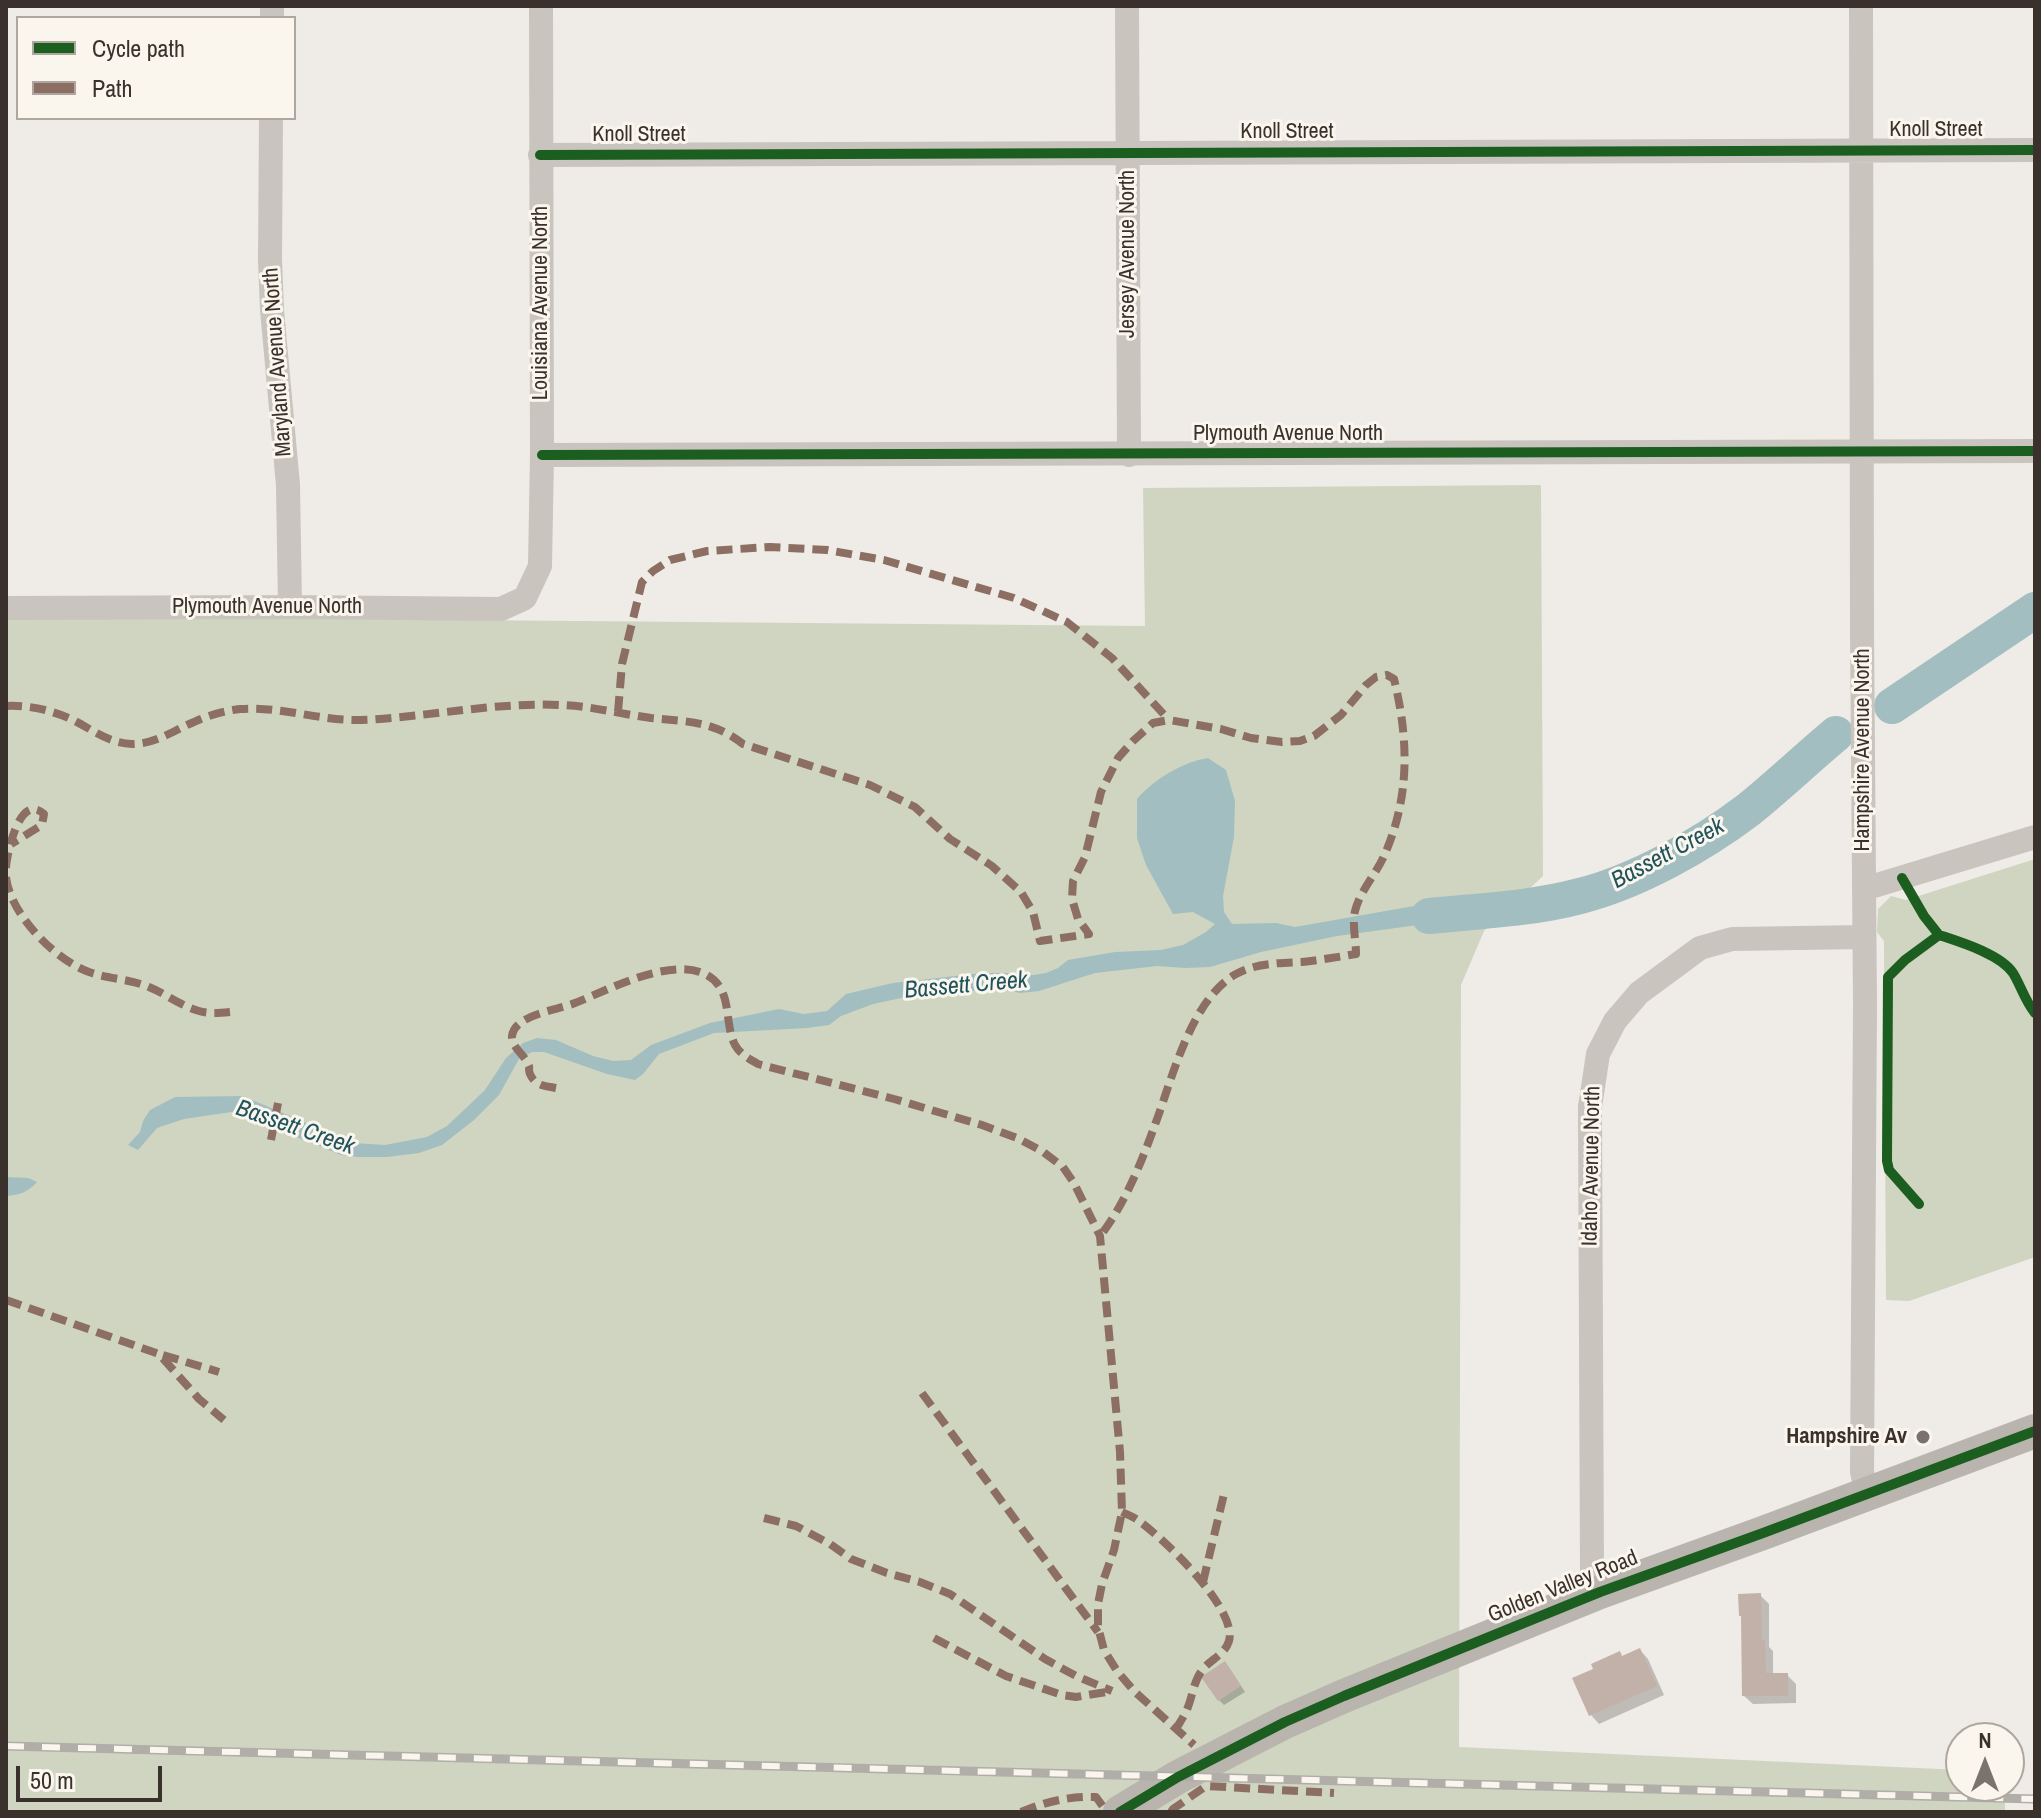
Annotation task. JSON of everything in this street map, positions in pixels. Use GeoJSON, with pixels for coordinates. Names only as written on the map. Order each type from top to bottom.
{"type":"FeatureCollection","features":[{"type":"Feature","properties":{"kind":"street","name":"Louisiana Avenue North"},"geometry":{"type":"LineString","coordinates":[[525,598],[540,566],[541,6]]}},
{"type":"Feature","properties":{"kind":"street","name":"Jersey Avenue North"},"geometry":{"type":"LineString","coordinates":[[1127,6],[1129,455]]}},
{"type":"Feature","properties":{"kind":"street","name":"Hampshire Avenue North"},"geometry":{"type":"LineString","coordinates":[[1861,6],[1865,1021],[1862,1472],[1867,1494]]}},
{"type":"Feature","properties":{"kind":"street","name":"Maryland Avenue North"},"geometry":{"type":"LineString","coordinates":[[271,120],[270,259],[288,485],[290,607]]}},
{"type":"Feature","properties":{"kind":"street","name":"Knoll Street"},"geometry":{"type":"LineString","coordinates":[[540,155],[2035,150]]}},
{"type":"Feature","properties":{"kind":"street","name":"Plymouth Avenue North"},"geometry":{"type":"LineString","coordinates":[[542,455],[2035,451]]}},
{"type":"Feature","properties":{"kind":"street","name":"Plymouth Avenue North"},"geometry":{"type":"LineString","coordinates":[[6,608],[501,609],[525,598]]}},
{"type":"Feature","properties":{"kind":"street"},"geometry":{"type":"LineString","coordinates":[[1864,889],[2035,837]]}},
{"type":"Feature","properties":{"kind":"street","name":"Idaho Avenue North"},"geometry":{"type":"LineString","coordinates":[[1600,1592],[1592,1574],[1590,1123],[1598,1054],[1615,1021],[1639,993],[1700,948],[1732,939],[1864,937]]}},
{"type":"Feature","properties":{"kind":"street","name":"Golden Valley Road"},"geometry":{"type":"LineString","coordinates":[[1120,1812],[1178,1777],[1285,1722],[1344,1696],[1600,1592],[2035,1431]]}},
{"type":"Feature","properties":{"kind":"green space"},"geometry":{"type":"Polygon","coordinates":[[[1541,485],[1543,876],[1484,931],[1461,985],[1459,1747],[1945,1769],[1945,1802],[2005,1802],[2005,1812],[6,1812],[6,616],[1145,626],[1143,488],[1541,485]]]}},
{"type":"Feature","properties":{"kind":"green space"},"geometry":{"type":"Polygon","coordinates":[[[2035,859],[2035,1257],[1909,1301],[1886,1300],[1884,941],[1877,932],[1878,909],[1891,896],[1906,900],[2035,859]]]}},
{"type":"Feature","properties":{"kind":"water"},"geometry":{"type":"Polygon","coordinates":[[[1208,758],[1226,770],[1235,801],[1234,837],[1223,896],[1224,912],[1232,924],[1276,923],[1295,927],[1414,906],[1478,904],[1475,927],[1425,924],[1337,936],[1261,952],[1210,967],[1157,966],[1095,973],[1039,991],[1020,993],[1000,989],[911,996],[873,1004],[841,1016],[829,1025],[714,1033],[659,1054],[635,1080],[607,1074],[544,1052],[532,1052],[519,1059],[499,1095],[474,1120],[442,1145],[419,1153],[387,1157],[341,1155],[238,1111],[184,1119],[157,1128],[138,1150],[128,1145],[140,1132],[150,1110],[175,1097],[243,1096],[353,1143],[385,1145],[427,1137],[447,1126],[485,1090],[506,1058],[523,1043],[537,1038],[556,1040],[613,1061],[631,1060],[651,1045],[710,1023],[779,1009],[804,1014],[827,1011],[846,994],[893,983],[982,973],[1034,975],[1058,968],[1068,960],[1183,945],[1215,924],[1193,912],[1173,914],[1146,865],[1137,838],[1137,799],[1170,772],[1208,758]]]}},
{"type":"Feature","properties":{"kind":"water"},"geometry":{"type":"Polygon","coordinates":[[[6,1177],[28,1178],[37,1182],[23,1192],[6,1196],[6,1177]]]}},
{"type":"Feature","properties":{"kind":"building"},"geometry":{"type":"Polygon","coordinates":[[[1761,1593],[1766,1673],[1788,1673],[1788,1696],[1742,1696],[1738,1594],[1761,1593]]]}},
{"type":"Feature","properties":{"kind":"building"},"geometry":{"type":"Polygon","coordinates":[[[1640,1648],[1657,1686],[1589,1716],[1572,1678],[1593,1669],[1591,1664],[1620,1651],[1622,1656],[1640,1648]]]}},
{"type":"Feature","properties":{"kind":"building"},"geometry":{"type":"Polygon","coordinates":[[[1225,1661],[1241,1686],[1218,1701],[1201,1677],[1225,1661]]]}},
{"type":"Feature","properties":{"kind":"waterway","name":"Bassett Creek"},"geometry":{"type":"LineString","coordinates":[[1892,706],[2035,610]]}},
{"type":"Feature","properties":{"kind":"waterway","name":"Bassett Creek"},"geometry":{"type":"LineString","coordinates":[[1429,916],[1543,904],[1601,890],[1646,872],[1730,823],[1836,734]]}},
{"type":"Feature","properties":{"kind":"railway"},"geometry":{"type":"LineString","coordinates":[[6,1746],[2035,1799]]}},
{"type":"Feature","properties":{"kind":"marked path"},"geometry":{"type":"LineString","coordinates":[[618,712],[622,664],[642,582],[670,560],[707,551],[770,547],[827,550],[884,560],[1014,598],[1067,622],[1112,658],[1169,720]]}},
{"type":"Feature","properties":{"kind":"marked path"},"geometry":{"type":"LineString","coordinates":[[6,706],[31,707],[56,713],[107,738],[132,744],[156,739],[205,717],[240,709],[361,720],[511,706],[561,705],[710,726],[743,744],[870,785],[915,807],[950,839],[992,866],[1021,892],[1033,912],[1040,941],[1089,934],[1078,919],[1072,899],[1073,881],[1085,857],[1101,792],[1118,758],[1153,723],[1169,720],[1251,738],[1300,741],[1314,736],[1341,715],[1376,677],[1387,675],[1394,679],[1399,702],[1404,747],[1403,791],[1393,834],[1355,911],[1356,954],[1260,966],[1244,970],[1220,986],[1195,1020],[1139,1167],[1100,1236]]}},
{"type":"Feature","properties":{"kind":"marked path"},"geometry":{"type":"LineString","coordinates":[[6,868],[12,838],[22,817],[36,809],[44,814],[42,825],[11,844]]}},
{"type":"Feature","properties":{"kind":"marked path"},"geometry":{"type":"LineString","coordinates":[[6,877],[16,906],[36,934],[76,966],[96,974],[142,984],[199,1011],[230,1012]]}},
{"type":"Feature","properties":{"kind":"marked path"},"geometry":{"type":"LineString","coordinates":[[556,1088],[535,1081],[527,1062],[513,1043],[512,1036],[521,1023],[639,977],[657,972],[690,970],[705,974],[720,988],[735,1045],[742,1054],[758,1064],[982,1125],[1017,1138],[1063,1167],[1100,1236],[1120,1452],[1122,1512],[1114,1550],[1102,1584],[1098,1627],[1104,1650],[1117,1671],[1134,1691],[1194,1745]]}},
{"type":"Feature","properties":{"kind":"marked path"},"geometry":{"type":"LineString","coordinates":[[271,1140],[278,1103]]}},
{"type":"Feature","properties":{"kind":"marked path"},"geometry":{"type":"LineString","coordinates":[[6,1300],[159,1354],[199,1399],[224,1420]]}},
{"type":"Feature","properties":{"kind":"marked path"},"geometry":{"type":"LineString","coordinates":[[163,1355],[219,1372]]}},
{"type":"Feature","properties":{"kind":"marked path"},"geometry":{"type":"LineString","coordinates":[[922,1393],[1098,1632]]}},
{"type":"Feature","properties":{"kind":"marked path"},"geometry":{"type":"LineString","coordinates":[[1203,1582],[1224,1494]]}},
{"type":"Feature","properties":{"kind":"marked path"},"geometry":{"type":"LineString","coordinates":[[1122,1512],[1150,1530],[1196,1575],[1211,1593],[1229,1627],[1227,1645],[1201,1672],[1187,1710],[1176,1729]]}},
{"type":"Feature","properties":{"kind":"marked path"},"geometry":{"type":"LineString","coordinates":[[764,1518],[796,1526],[851,1559],[950,1594],[1045,1659],[1112,1691]]}},
{"type":"Feature","properties":{"kind":"marked path"},"geometry":{"type":"LineString","coordinates":[[934,1638],[1006,1676],[1062,1695],[1076,1697],[1112,1691]]}},
{"type":"Feature","properties":{"kind":"marked path"},"geometry":{"type":"LineString","coordinates":[[1171,1812],[1206,1786],[1334,1793]]}},
{"type":"Feature","properties":{"kind":"marked path"},"geometry":{"type":"LineString","coordinates":[[1021,1812],[1057,1800],[1086,1797],[1096,1797],[1107,1812]]}},
{"type":"Feature","properties":{"kind":"cycle path"},"geometry":{"type":"LineString","coordinates":[[540,155],[2035,150]]}},
{"type":"Feature","properties":{"kind":"cycle path"},"geometry":{"type":"LineString","coordinates":[[542,455],[2035,451]]}},
{"type":"Feature","properties":{"kind":"cycle path"},"geometry":{"type":"LineString","coordinates":[[1902,878],[1939,935],[1888,977],[1887,1161],[1889,1170],[1919,1204]]}},
{"type":"Feature","properties":{"kind":"cycle path"},"geometry":{"type":"LineString","coordinates":[[1939,935],[1979,950],[2007,966],[2035,1013]]}},
{"type":"Feature","properties":{"kind":"cycle path"},"geometry":{"type":"LineString","coordinates":[[1120,1812],[1178,1777],[1285,1722],[1344,1696],[1600,1592],[2035,1431]]}},
{"type":"Feature","properties":{"kind":"place","name":"Hampshire Av"},"geometry":{"type":"Point","coordinates":[1923,1437]}}]}
